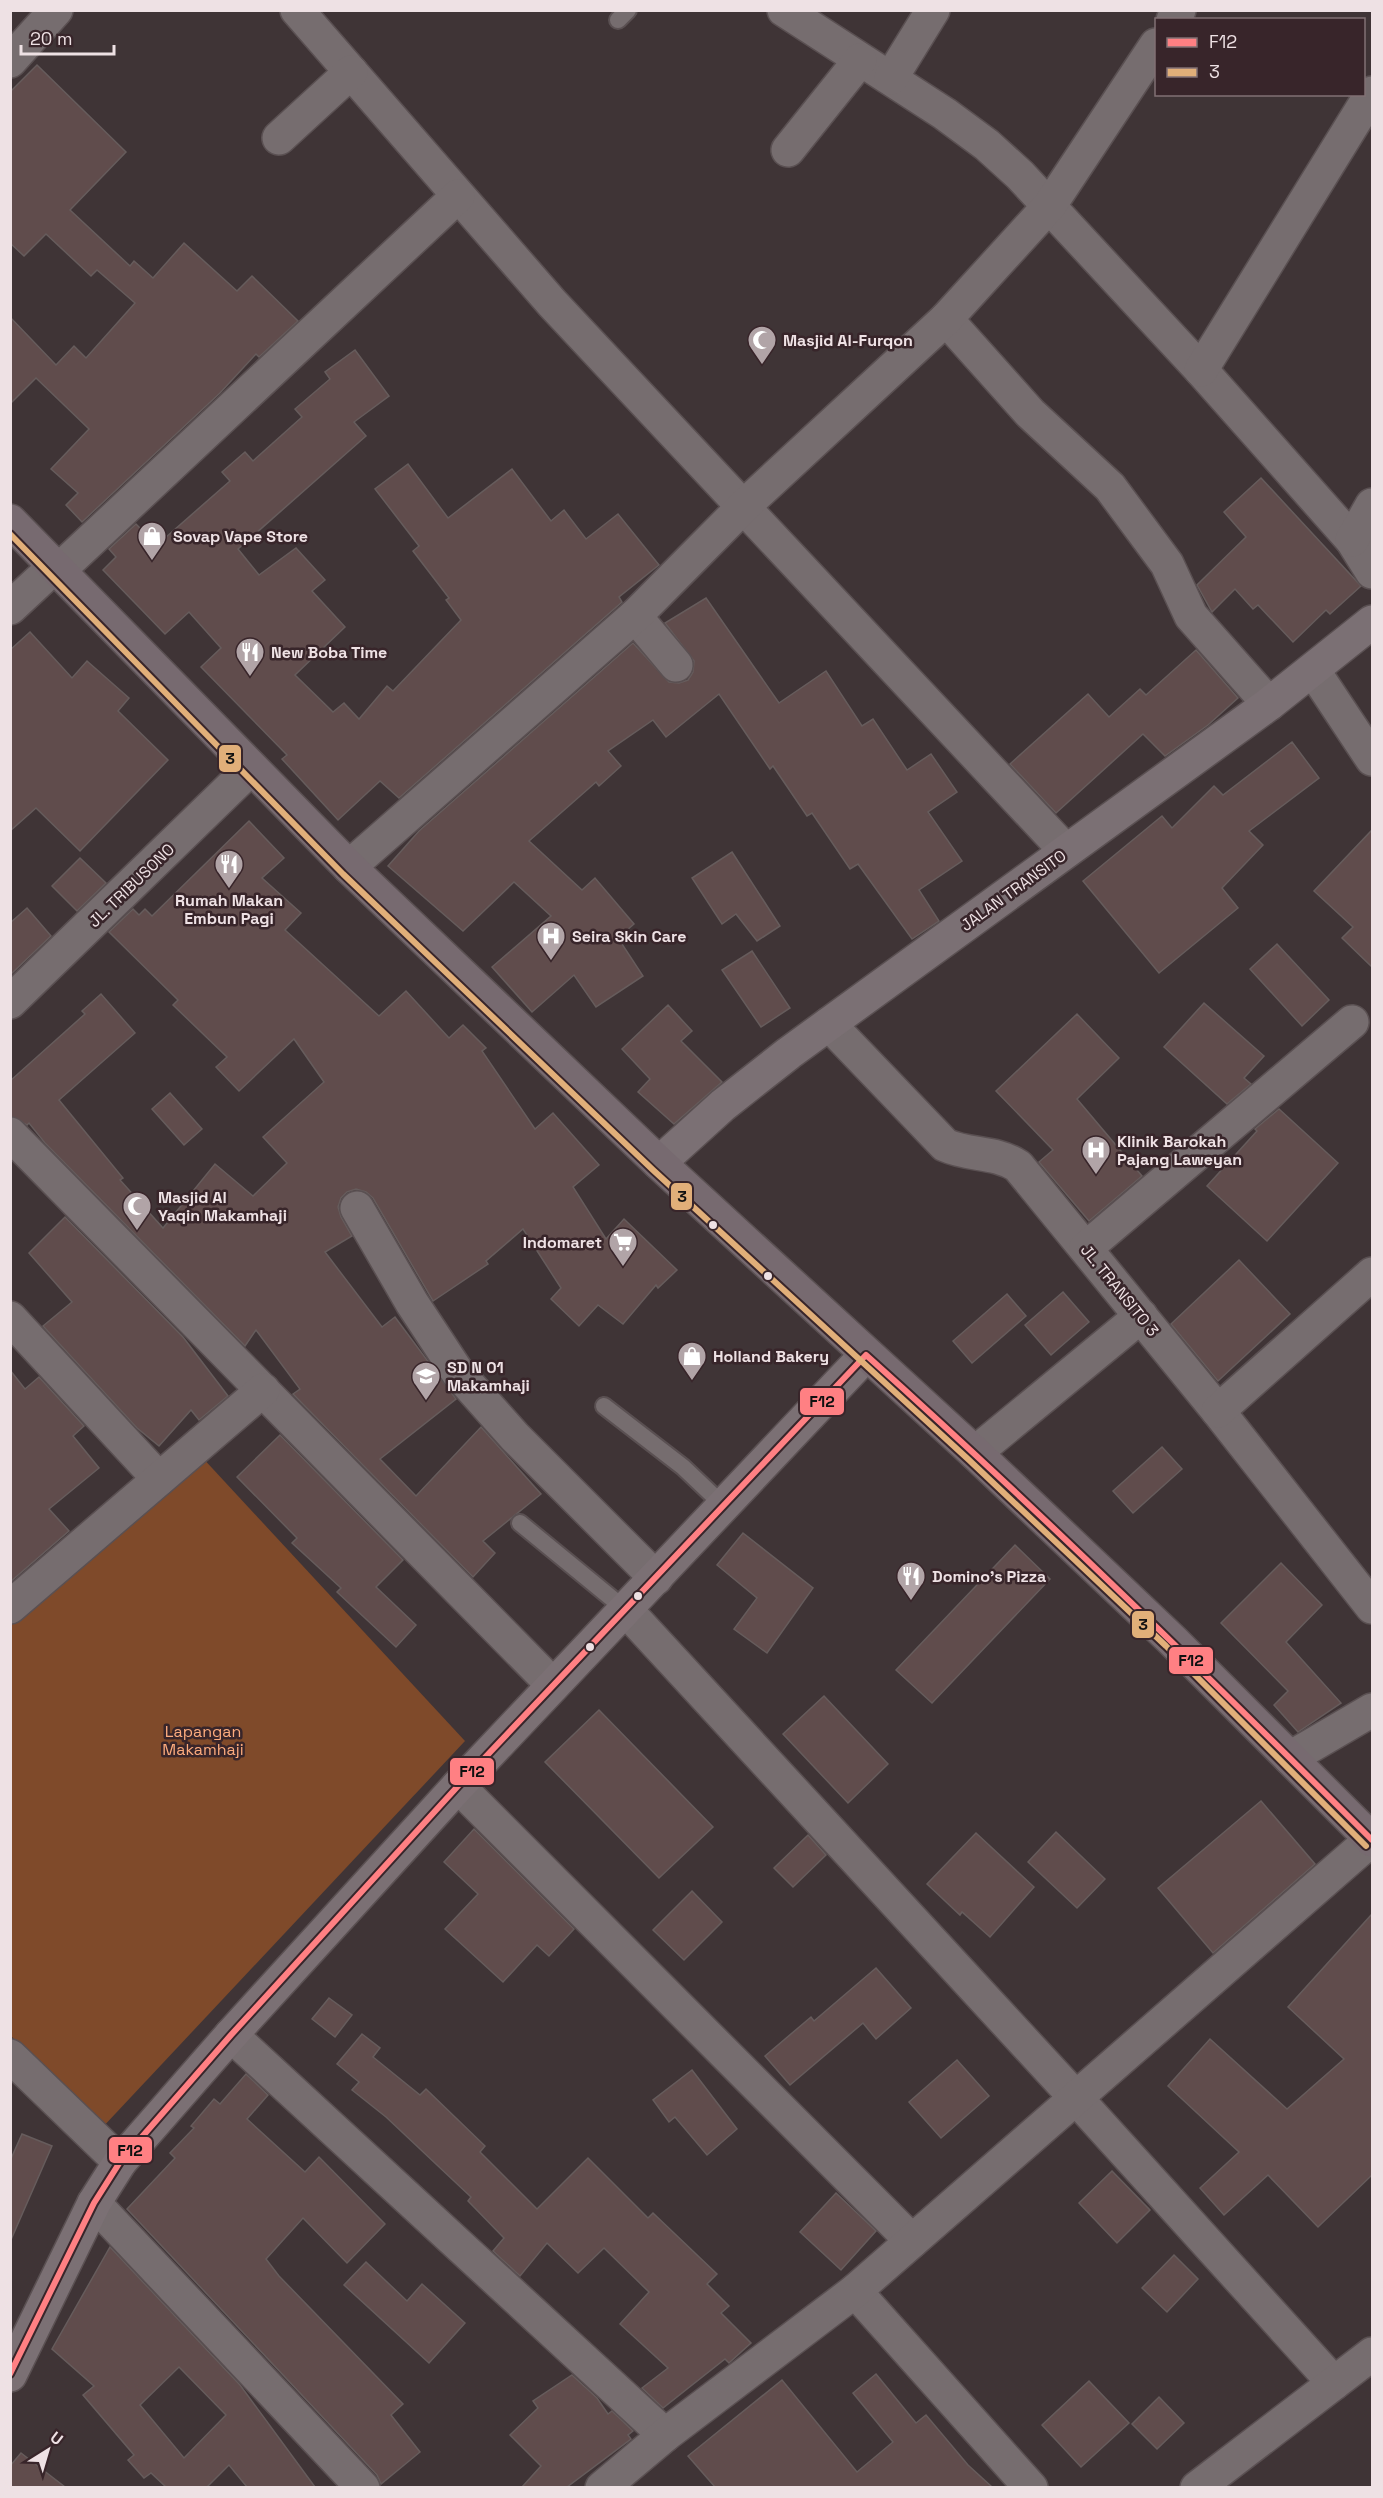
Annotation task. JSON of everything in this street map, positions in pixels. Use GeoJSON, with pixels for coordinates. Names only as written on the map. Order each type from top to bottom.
{"type":"FeatureCollection","features":[{"type":"Feature","properties":{"kind":"main road"},"geometry":{"type":"LineString","coordinates":[[10,521],[349,867],[659,1163],[975,1453],[1172,1640],[1372,1839]]}},
{"type":"Feature","properties":{"kind":"main road","name":"JALAN TRANSITO"},"geometry":{"type":"LineString","coordinates":[[659,1163],[747,1084],[1269,704],[1372,622]]}},
{"type":"Feature","properties":{"kind":"main road"},"geometry":{"type":"LineString","coordinates":[[10,2375],[94,2203],[120,2162],[231,2035],[552,1684],[626,1610],[866,1354]]}},
{"type":"Feature","properties":{"kind":"street"},"geometry":{"type":"LineString","coordinates":[[10,61],[56,10]]}},
{"type":"Feature","properties":{"kind":"street"},"geometry":{"type":"LineString","coordinates":[[297,10],[552,303],[1066,851]]}},
{"type":"Feature","properties":{"kind":"street"},"geometry":{"type":"LineString","coordinates":[[784,10],[891,78],[987,145],[1050,205],[1352,540],[1372,572]]}},
{"type":"Feature","properties":{"kind":"street"},"geometry":{"type":"LineString","coordinates":[[891,78],[933,10]]}},
{"type":"Feature","properties":{"kind":"street"},"geometry":{"type":"LineString","coordinates":[[349,867],[635,616],[744,506],[946,319],[1050,205],[1155,47]]}},
{"type":"Feature","properties":{"kind":"street"},"geometry":{"type":"LineString","coordinates":[[788,150],[860,60]]}},
{"type":"Feature","properties":{"kind":"street"},"geometry":{"type":"LineString","coordinates":[[279,138],[351,72]]}},
{"type":"Feature","properties":{"kind":"street"},"geometry":{"type":"LineString","coordinates":[[1201,370],[1372,93]]}},
{"type":"Feature","properties":{"kind":"street"},"geometry":{"type":"LineString","coordinates":[[10,608],[56,569],[458,196]]}},
{"type":"Feature","properties":{"kind":"street"},"geometry":{"type":"LineString","coordinates":[[946,319],[1030,413],[1110,487],[1167,564],[1191,615],[1269,704]]}},
{"type":"Feature","properties":{"kind":"street"},"geometry":{"type":"LineString","coordinates":[[1352,540],[1372,505]]}},
{"type":"Feature","properties":{"kind":"street"},"geometry":{"type":"LineString","coordinates":[[635,616],[676,665]]}},
{"type":"Feature","properties":{"kind":"street"},"geometry":{"type":"LineString","coordinates":[[1312,670],[1372,759]]}},
{"type":"Feature","properties":{"kind":"street","name":"JL. TRIBUSONO"},"geometry":{"type":"LineString","coordinates":[[10,1002],[251,768]]}},
{"type":"Feature","properties":{"kind":"street"},"geometry":{"type":"LineString","coordinates":[[1086,1248],[1352,1022]]}},
{"type":"Feature","properties":{"kind":"street","name":"JL. TRANSITO 3"},"geometry":{"type":"LineString","coordinates":[[829,1024],[945,1145],[955,1150],[995,1155],[1018,1166],[1218,1411],[1372,1607]]}},
{"type":"Feature","properties":{"kind":"street"},"geometry":{"type":"LineString","coordinates":[[10,1134],[552,1684]]}},
{"type":"Feature","properties":{"kind":"street"},"geometry":{"type":"LineString","coordinates":[[357,1208],[412,1303],[458,1373],[515,1437],[656,1578]]}},
{"type":"Feature","properties":{"kind":"street"},"geometry":{"type":"LineString","coordinates":[[1218,1411],[1372,1274]]}},
{"type":"Feature","properties":{"kind":"street"},"geometry":{"type":"LineString","coordinates":[[975,1453],[1141,1316]]}},
{"type":"Feature","properties":{"kind":"street"},"geometry":{"type":"LineString","coordinates":[[10,1318],[159,1479]]}},
{"type":"Feature","properties":{"kind":"street"},"geometry":{"type":"LineString","coordinates":[[10,1607],[263,1390]]}},
{"type":"Feature","properties":{"kind":"street"},"geometry":{"type":"LineString","coordinates":[[626,1610],[1076,2098],[1334,2384]]}},
{"type":"Feature","properties":{"kind":"street"},"geometry":{"type":"LineString","coordinates":[[1290,1758],[1372,1710]]}},
{"type":"Feature","properties":{"kind":"street"},"geometry":{"type":"LineString","coordinates":[[458,1786],[912,2241]]}},
{"type":"Feature","properties":{"kind":"street"},"geometry":{"type":"LineString","coordinates":[[609,2485],[665,2434],[855,2291],[1372,1839]]}},
{"type":"Feature","properties":{"kind":"street"},"geometry":{"type":"LineString","coordinates":[[231,2035],[665,2434]]}},
{"type":"Feature","properties":{"kind":"street"},"geometry":{"type":"LineString","coordinates":[[10,2056],[120,2162]]}},
{"type":"Feature","properties":{"kind":"street"},"geometry":{"type":"LineString","coordinates":[[94,2203],[363,2487]]}},
{"type":"Feature","properties":{"kind":"street"},"geometry":{"type":"LineString","coordinates":[[855,2291],[1030,2487]]}},
{"type":"Feature","properties":{"kind":"street"},"geometry":{"type":"LineString","coordinates":[[1197,2487],[1372,2354]]}},
{"type":"Feature","properties":{"kind":"lane"},"geometry":{"type":"LineString","coordinates":[[604,1406],[683,1467],[724,1506]]}},
{"type":"Feature","properties":{"kind":"lane"},"geometry":{"type":"LineString","coordinates":[[520,1522],[626,1610]]}},
{"type":"Feature","properties":{"kind":"green space","name":"Lapangan Makamhaji"},"geometry":{"type":"Polygon","coordinates":[[[200,1455],[465,1741],[101,2129],[11,2036],[10,1620],[200,1455]]]}},
{"type":"Feature","properties":{"kind":"building"},"geometry":{"type":"Polygon","coordinates":[[[37,65],[126,152],[70,210],[130,266],[134,261],[153,278],[184,243],[237,291],[252,276],[298,321],[259,357],[256,354],[220,393],[82,522],[66,505],[78,493],[51,469],[89,429],[36,378],[10,404],[10,317],[56,365],[74,346],[86,358],[135,303],[97,270],[91,276],[46,234],[24,256],[10,243],[10,92],[37,65]]]}},
{"type":"Feature","properties":{"kind":"building"},"geometry":{"type":"Polygon","coordinates":[[[355,350],[389,396],[354,422],[366,436],[238,549],[259,575],[296,548],[325,580],[312,591],[345,627],[295,675],[333,712],[344,703],[359,719],[387,686],[393,691],[461,620],[446,600],[449,598],[413,551],[419,546],[375,489],[408,464],[448,518],[512,469],[551,521],[564,510],[586,539],[618,514],[659,565],[619,597],[622,602],[399,798],[380,781],[338,820],[282,759],[287,755],[201,667],[221,648],[189,612],[165,634],[103,570],[116,557],[109,549],[136,524],[157,545],[230,481],[222,472],[245,452],[253,461],[302,417],[295,409],[330,379],[325,372],[355,350]]]}},
{"type":"Feature","properties":{"kind":"building"},"geometry":{"type":"Polygon","coordinates":[[[1261,478],[1361,586],[1330,614],[1326,610],[1293,642],[1258,605],[1253,609],[1235,589],[1212,612],[1197,585],[1246,537],[1224,512],[1261,478]]]}},
{"type":"Feature","properties":{"kind":"building"},"geometry":{"type":"Polygon","coordinates":[[[706,598],[779,703],[826,671],[862,726],[873,719],[907,770],[931,754],[957,792],[928,812],[962,861],[919,890],[939,921],[912,939],[858,864],[850,869],[812,813],[807,816],[773,766],[770,769],[719,694],[666,737],[653,720],[608,751],[621,766],[599,786],[596,782],[529,841],[582,890],[595,878],[634,924],[618,938],[643,976],[596,1007],[574,975],[532,1012],[492,967],[551,916],[514,882],[463,931],[388,866],[419,831],[633,643],[669,682],[679,683],[688,680],[693,672],[694,661],[665,623],[706,598]]]}},
{"type":"Feature","properties":{"kind":"building"},"geometry":{"type":"Polygon","coordinates":[[[30,632],[72,678],[87,661],[129,698],[118,711],[168,760],[80,851],[36,808],[10,831],[10,650],[30,632]]]}},
{"type":"Feature","properties":{"kind":"building"},"geometry":{"type":"Polygon","coordinates":[[[1196,650],[1238,698],[1208,725],[1165,756],[1143,734],[1056,813],[1010,764],[1088,694],[1109,717],[1140,689],[1146,695],[1196,650]]]}},
{"type":"Feature","properties":{"kind":"building"},"geometry":{"type":"Polygon","coordinates":[[[1292,742],[1319,778],[1249,831],[1263,845],[1222,888],[1238,908],[1159,973],[1083,881],[1162,816],[1172,828],[1214,786],[1223,795],[1292,742]]]}},
{"type":"Feature","properties":{"kind":"building"},"geometry":{"type":"Polygon","coordinates":[[[249,821],[284,858],[262,878],[301,913],[285,930],[379,1016],[406,991],[449,1038],[463,1025],[486,1048],[482,1051],[535,1129],[553,1113],[599,1165],[573,1187],[606,1239],[624,1219],[677,1270],[658,1288],[656,1285],[623,1324],[598,1305],[579,1326],[551,1299],[561,1288],[523,1229],[486,1261],[488,1264],[433,1301],[373,1198],[366,1192],[356,1189],[347,1192],[341,1198],[338,1207],[352,1236],[325,1252],[382,1327],[395,1317],[456,1399],[380,1459],[416,1496],[481,1427],[541,1494],[483,1541],[495,1553],[473,1577],[293,1394],[300,1389],[256,1330],[245,1346],[45,1143],[29,1123],[27,1125],[10,1116],[10,1081],[85,1014],[82,1011],[101,994],[135,1033],[59,1100],[123,1178],[120,1180],[163,1228],[215,1164],[253,1196],[287,1163],[263,1137],[324,1082],[294,1039],[239,1091],[216,1067],[227,1057],[173,1005],[178,1000],[109,932],[133,909],[139,915],[145,909],[152,916],[249,821]]]}},
{"type":"Feature","properties":{"kind":"building"},"geometry":{"type":"Polygon","coordinates":[[[1372,830],[1372,967],[1342,938],[1353,927],[1314,891],[1372,830]]]}},
{"type":"Feature","properties":{"kind":"building"},"geometry":{"type":"Polygon","coordinates":[[[732,852],[780,926],[757,941],[736,914],[722,924],[692,878],[732,852]]]}},
{"type":"Feature","properties":{"kind":"building"},"geometry":{"type":"Polygon","coordinates":[[[80,858],[106,883],[77,911],[52,886],[80,858]]]}},
{"type":"Feature","properties":{"kind":"building"},"geometry":{"type":"Polygon","coordinates":[[[27,908],[51,936],[10,975],[10,923],[27,908]]]}},
{"type":"Feature","properties":{"kind":"building"},"geometry":{"type":"Polygon","coordinates":[[[1277,944],[1329,1000],[1302,1026],[1250,969],[1277,944]]]}},
{"type":"Feature","properties":{"kind":"building"},"geometry":{"type":"Polygon","coordinates":[[[752,951],[790,1008],[761,1027],[722,970],[752,951]]]}},
{"type":"Feature","properties":{"kind":"building"},"geometry":{"type":"Polygon","coordinates":[[[1204,1003],[1264,1056],[1244,1078],[1251,1084],[1227,1104],[1164,1047],[1204,1003]]]}},
{"type":"Feature","properties":{"kind":"building"},"geometry":{"type":"Polygon","coordinates":[[[668,1005],[692,1031],[681,1041],[722,1082],[674,1124],[638,1092],[650,1079],[622,1049],[668,1005]]]}},
{"type":"Feature","properties":{"kind":"building"},"geometry":{"type":"Polygon","coordinates":[[[1077,1014],[1119,1058],[1077,1099],[1142,1176],[1089,1221],[1039,1162],[1053,1150],[996,1091],[1077,1014]]]}},
{"type":"Feature","properties":{"kind":"building"},"geometry":{"type":"Polygon","coordinates":[[[170,1093],[202,1129],[184,1145],[152,1109],[170,1093]]]}},
{"type":"Feature","properties":{"kind":"building"},"geometry":{"type":"Polygon","coordinates":[[[1279,1109],[1338,1163],[1267,1241],[1207,1186],[1257,1131],[1255,1129],[1279,1109]]]}},
{"type":"Feature","properties":{"kind":"building"},"geometry":{"type":"Polygon","coordinates":[[[65,1217],[183,1337],[228,1396],[199,1420],[191,1410],[159,1446],[137,1428],[43,1326],[72,1302],[29,1253],[65,1217]]]}},
{"type":"Feature","properties":{"kind":"building"},"geometry":{"type":"Polygon","coordinates":[[[1239,1260],[1290,1314],[1218,1381],[1171,1324],[1239,1260]]]}},
{"type":"Feature","properties":{"kind":"building"},"geometry":{"type":"Polygon","coordinates":[[[1063,1292],[1089,1322],[1051,1355],[1025,1325],[1063,1292]]]}},
{"type":"Feature","properties":{"kind":"building"},"geometry":{"type":"Polygon","coordinates":[[[1007,1294],[1026,1316],[972,1363],[953,1341],[1007,1294]]]}},
{"type":"Feature","properties":{"kind":"building"},"geometry":{"type":"Polygon","coordinates":[[[10,1370],[25,1389],[39,1377],[84,1426],[73,1436],[99,1468],[49,1509],[69,1531],[10,1582],[10,1370]]]}},
{"type":"Feature","properties":{"kind":"building"},"geometry":{"type":"Polygon","coordinates":[[[280,1435],[403,1560],[376,1587],[416,1625],[396,1647],[337,1592],[341,1588],[292,1543],[297,1538],[237,1477],[280,1435]]]}},
{"type":"Feature","properties":{"kind":"building"},"geometry":{"type":"Polygon","coordinates":[[[1162,1447],[1182,1469],[1133,1513],[1113,1491],[1162,1447]]]}},
{"type":"Feature","properties":{"kind":"building"},"geometry":{"type":"Polygon","coordinates":[[[743,1533],[813,1588],[767,1653],[734,1629],[757,1598],[717,1565],[743,1533]]]}},
{"type":"Feature","properties":{"kind":"building"},"geometry":{"type":"Polygon","coordinates":[[[1015,1545],[1050,1579],[932,1703],[896,1670],[1015,1545]]]}},
{"type":"Feature","properties":{"kind":"building"},"geometry":{"type":"Polygon","coordinates":[[[1281,1563],[1322,1605],[1286,1642],[1341,1703],[1298,1732],[1274,1705],[1288,1691],[1221,1623],[1281,1563]]]}},
{"type":"Feature","properties":{"kind":"building"},"geometry":{"type":"Polygon","coordinates":[[[824,1696],[888,1764],[848,1803],[783,1734],[824,1696]]]}},
{"type":"Feature","properties":{"kind":"building"},"geometry":{"type":"Polygon","coordinates":[[[599,1710],[713,1827],[659,1878],[545,1762],[599,1710]]]}},
{"type":"Feature","properties":{"kind":"building"},"geometry":{"type":"Polygon","coordinates":[[[1261,1801],[1315,1864],[1213,1953],[1158,1888],[1261,1801]]]}},
{"type":"Feature","properties":{"kind":"building"},"geometry":{"type":"Polygon","coordinates":[[[474,1829],[574,1929],[549,1956],[537,1945],[503,1982],[445,1929],[478,1894],[444,1862],[474,1829]]]}},
{"type":"Feature","properties":{"kind":"building"},"geometry":{"type":"Polygon","coordinates":[[[1056,1832],[1105,1879],[1077,1908],[1028,1862],[1056,1832]]]}},
{"type":"Feature","properties":{"kind":"building"},"geometry":{"type":"Polygon","coordinates":[[[976,1833],[1034,1887],[990,1937],[962,1912],[960,1915],[927,1884],[976,1833]]]}},
{"type":"Feature","properties":{"kind":"building"},"geometry":{"type":"Polygon","coordinates":[[[808,1835],[826,1855],[793,1887],[774,1868],[808,1835]]]}},
{"type":"Feature","properties":{"kind":"building"},"geometry":{"type":"Polygon","coordinates":[[[692,1891],[722,1922],[684,1960],[653,1930],[692,1891]]]}},
{"type":"Feature","properties":{"kind":"building"},"geometry":{"type":"Polygon","coordinates":[[[1372,1914],[1372,2175],[1318,2227],[1268,2175],[1224,2215],[1200,2188],[1239,2152],[1168,2086],[1210,2039],[1287,2109],[1344,2059],[1288,2007],[1372,1914]]]}},
{"type":"Feature","properties":{"kind":"building"},"geometry":{"type":"Polygon","coordinates":[[[876,1968],[911,2008],[876,2039],[863,2023],[790,2085],[765,2056],[811,2017],[814,2021],[876,1968]]]}},
{"type":"Feature","properties":{"kind":"building"},"geometry":{"type":"Polygon","coordinates":[[[329,1998],[352,2015],[335,2037],[312,2019],[329,1998]]]}},
{"type":"Feature","properties":{"kind":"building"},"geometry":{"type":"Polygon","coordinates":[[[362,2034],[380,2048],[373,2057],[420,2095],[426,2089],[485,2146],[480,2152],[537,2209],[588,2158],[648,2218],[653,2213],[717,2274],[707,2284],[729,2306],[721,2313],[751,2343],[729,2363],[725,2359],[663,2408],[642,2388],[668,2368],[620,2324],[649,2292],[604,2248],[578,2273],[547,2243],[520,2276],[493,2251],[504,2238],[468,2201],[471,2197],[386,2117],[352,2090],[359,2082],[337,2064],[362,2034]]]}},
{"type":"Feature","properties":{"kind":"building"},"geometry":{"type":"Polygon","coordinates":[[[957,2060],[989,2096],[941,2138],[909,2102],[957,2060]]]}},
{"type":"Feature","properties":{"kind":"building"},"geometry":{"type":"Polygon","coordinates":[[[692,2070],[737,2129],[707,2155],[675,2117],[669,2122],[653,2100],[692,2070]]]}},
{"type":"Feature","properties":{"kind":"building"},"geometry":{"type":"Polygon","coordinates":[[[246,2074],[268,2095],[247,2119],[305,2172],[319,2157],[385,2224],[347,2263],[303,2218],[266,2259],[279,2276],[403,2404],[391,2415],[420,2452],[381,2484],[377,2475],[127,2209],[175,2158],[170,2153],[194,2128],[191,2126],[214,2099],[220,2104],[246,2074]]]}},
{"type":"Feature","properties":{"kind":"building"},"geometry":{"type":"Polygon","coordinates":[[[22,2134],[52,2146],[10,2242],[10,2161],[22,2134]]]}},
{"type":"Feature","properties":{"kind":"building"},"geometry":{"type":"Polygon","coordinates":[[[1112,2171],[1150,2210],[1117,2243],[1079,2203],[1112,2171]]]}},
{"type":"Feature","properties":{"kind":"building"},"geometry":{"type":"Polygon","coordinates":[[[836,2193],[876,2231],[841,2270],[800,2232],[836,2193]]]}},
{"type":"Feature","properties":{"kind":"building"},"geometry":{"type":"Polygon","coordinates":[[[110,2247],[240,2385],[315,2487],[247,2487],[229,2465],[207,2487],[166,2487],[151,2473],[144,2478],[128,2460],[134,2455],[83,2395],[94,2386],[52,2349],[110,2247]],[[179,2367],[140,2405],[184,2458],[226,2415],[179,2367]]]}},
{"type":"Feature","properties":{"kind":"building"},"geometry":{"type":"Polygon","coordinates":[[[1174,2255],[1198,2279],[1167,2312],[1142,2288],[1174,2255]]]}},
{"type":"Feature","properties":{"kind":"building"},"geometry":{"type":"Polygon","coordinates":[[[366,2262],[407,2301],[422,2284],[465,2323],[429,2363],[344,2285],[366,2262]]]}},
{"type":"Feature","properties":{"kind":"building"},"geometry":{"type":"Polygon","coordinates":[[[876,2374],[916,2423],[926,2415],[968,2465],[992,2487],[715,2487],[688,2456],[782,2380],[857,2472],[893,2442],[853,2393],[876,2374]]]}},
{"type":"Feature","properties":{"kind":"building"},"geometry":{"type":"Polygon","coordinates":[[[572,2375],[597,2398],[608,2414],[612,2411],[633,2431],[628,2435],[631,2439],[567,2487],[522,2487],[541,2466],[510,2435],[538,2408],[533,2401],[572,2375]]]}},
{"type":"Feature","properties":{"kind":"building"},"geometry":{"type":"Polygon","coordinates":[[[1089,2381],[1129,2423],[1081,2467],[1042,2425],[1089,2381]]]}},
{"type":"Feature","properties":{"kind":"building"},"geometry":{"type":"Polygon","coordinates":[[[1159,2397],[1184,2423],[1157,2449],[1132,2424],[1159,2397]]]}},
{"type":"Feature","properties":{"kind":"building"},"geometry":{"type":"Polygon","coordinates":[[[21,2453],[65,2487],[10,2487],[10,2466],[21,2453]]]}},
{"type":"Feature","properties":{"kind":"transit line","name":"3"},"geometry":{"type":"LineString","coordinates":[[10,534],[343,874],[653,1170],[969,1460],[1166,1646],[1366,1846]]}},
{"type":"Feature","properties":{"kind":"transit line","name":"F12"},"geometry":{"type":"LineString","coordinates":[[10,2374],[94,2203],[120,2162],[231,2035],[458,1786],[866,1355],[1122,1594],[1372,1840]]}},
{"type":"Feature","properties":{"kind":"place","name":"Masjid Al-Furqon"},"geometry":{"type":"Point","coordinates":[762,366]}},
{"type":"Feature","properties":{"kind":"place","name":"Sovap Vape Store"},"geometry":{"type":"Point","coordinates":[152,562]}},
{"type":"Feature","properties":{"kind":"place","name":"New Boba Time"},"geometry":{"type":"Point","coordinates":[250,678]}},
{"type":"Feature","properties":{"kind":"place","name":"Rumah Makan Embun Pagi"},"geometry":{"type":"Point","coordinates":[229,890]}},
{"type":"Feature","properties":{"kind":"place","name":"Seira Skin Care"},"geometry":{"type":"Point","coordinates":[551,962]}},
{"type":"Feature","properties":{"kind":"place","name":"Klinik Barokah Pajang Laweyan"},"geometry":{"type":"Point","coordinates":[1096,1176]}},
{"type":"Feature","properties":{"kind":"place","name":"Masjid Al Yaqin Makamhaji"},"geometry":{"type":"Point","coordinates":[137,1232]}},
{"type":"Feature","properties":{"kind":"place","name":"Indomaret"},"geometry":{"type":"Point","coordinates":[623,1268]}},
{"type":"Feature","properties":{"kind":"place","name":"Holland Bakery"},"geometry":{"type":"Point","coordinates":[692,1382]}},
{"type":"Feature","properties":{"kind":"place","name":"SD N 01 Makamhaji"},"geometry":{"type":"Point","coordinates":[426,1402]}},
{"type":"Feature","properties":{"kind":"place","name":"Domino's Pizza"},"geometry":{"type":"Point","coordinates":[911,1602]}}]}
